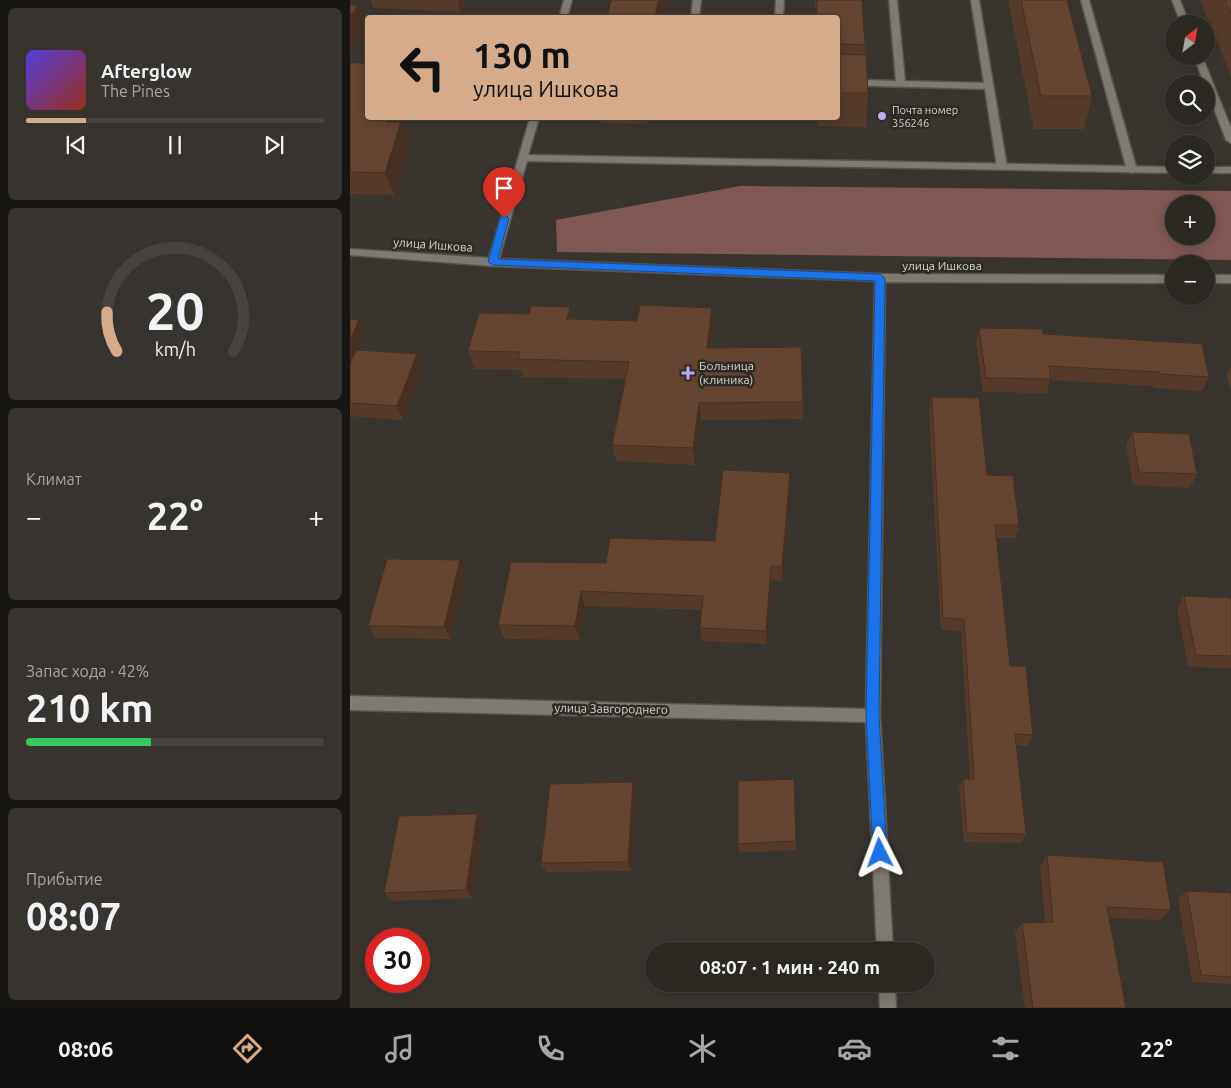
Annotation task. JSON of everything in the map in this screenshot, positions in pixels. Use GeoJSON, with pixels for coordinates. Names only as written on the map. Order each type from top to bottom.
{"type":"FeatureCollection","features":[{"type":"Feature","properties":{"kind":"street"},"geometry":{"type":"LineString","coordinates":[[564,15],[568,0]]}},
{"type":"Feature","properties":{"kind":"street"},"geometry":{"type":"LineString","coordinates":[[695,15],[697,0]]}},
{"type":"Feature","properties":{"kind":"street"},"geometry":{"type":"LineString","coordinates":[[779,15],[780,0]]}},
{"type":"Feature","properties":{"kind":"street"},"geometry":{"type":"LineString","coordinates":[[892,0],[901,84]]}},
{"type":"Feature","properties":{"kind":"street"},"geometry":{"type":"LineString","coordinates":[[976,0],[1002,168]]}},
{"type":"Feature","properties":{"kind":"street"},"geometry":{"type":"LineString","coordinates":[[1085,0],[1132,170]]}},
{"type":"Feature","properties":{"kind":"street"},"geometry":{"type":"LineString","coordinates":[[1176,0],[1182,15]]}},
{"type":"Feature","properties":{"kind":"street"},"geometry":{"type":"LineString","coordinates":[[1202,65],[1231,140]]}},
{"type":"Feature","properties":{"kind":"street"},"geometry":{"type":"LineString","coordinates":[[840,82],[989,86]]}},
{"type":"Feature","properties":{"kind":"street"},"geometry":{"type":"LineString","coordinates":[[493,262],[533,120]]}},
{"type":"Feature","properties":{"kind":"street"},"geometry":{"type":"LineString","coordinates":[[522,158],[1165,170]]}},
{"type":"Feature","properties":{"kind":"street"},"geometry":{"type":"LineString","coordinates":[[1215,170],[1231,170]]}},
{"type":"Feature","properties":{"kind":"street","name":"улица Ишкова"},"geometry":{"type":"LineString","coordinates":[[350,252],[493,262],[880,278],[1165,279]]}},
{"type":"Feature","properties":{"kind":"street"},"geometry":{"type":"LineString","coordinates":[[880,278],[872,716],[885,942]]}},
{"type":"Feature","properties":{"kind":"street"},"geometry":{"type":"LineString","coordinates":[[1215,279],[1231,280]]}},
{"type":"Feature","properties":{"kind":"street","name":"улица Завгороднего"},"geometry":{"type":"LineString","coordinates":[[350,703],[872,716]]}},
{"type":"Feature","properties":{"kind":"street"},"geometry":{"type":"LineString","coordinates":[[887,992],[888,1008]]}},
{"type":"Feature","properties":{"kind":"shaded area"},"geometry":{"type":"Polygon","coordinates":[[[740,186],[1231,191],[1231,260],[1215,260],[1215,255],[1165,255],[1165,259],[557,252],[556,220],[740,186]]]}},
{"type":"Feature","properties":{"kind":"building"},"geometry":{"type":"Polygon","coordinates":[[[611,0],[658,0],[656,15],[608,15],[611,0]]]}},
{"type":"Feature","properties":{"kind":"building"},"geometry":{"type":"Polygon","coordinates":[[[817,0],[862,0],[865,45],[840,44],[840,15],[817,15],[817,0]]]}},
{"type":"Feature","properties":{"kind":"building"},"geometry":{"type":"Polygon","coordinates":[[[1021,0],[1067,0],[1092,96],[1041,96],[1021,0]]]}},
{"type":"Feature","properties":{"kind":"building"},"geometry":{"type":"Polygon","coordinates":[[[1225,0],[1231,0],[1231,14],[1225,0]]]}},
{"type":"Feature","properties":{"kind":"building"},"geometry":{"type":"Polygon","coordinates":[[[350,5],[358,5],[350,17],[350,5]]]}},
{"type":"Feature","properties":{"kind":"building"},"geometry":{"type":"Polygon","coordinates":[[[840,54],[866,55],[868,93],[840,93],[840,54]]]}},
{"type":"Feature","properties":{"kind":"building"},"geometry":{"type":"Polygon","coordinates":[[[350,63],[365,63],[365,120],[401,122],[385,173],[350,172],[350,63]]]}},
{"type":"Feature","properties":{"kind":"building"},"geometry":{"type":"Polygon","coordinates":[[[640,305],[712,308],[707,348],[801,347],[803,402],[699,403],[693,448],[612,445],[629,362],[518,359],[520,352],[468,351],[479,313],[529,314],[531,306],[570,307],[567,319],[637,321],[640,305]]]}},
{"type":"Feature","properties":{"kind":"building"},"geometry":{"type":"Polygon","coordinates":[[[350,319],[359,320],[350,340],[350,319]]]}},
{"type":"Feature","properties":{"kind":"building"},"geometry":{"type":"Polygon","coordinates":[[[979,328],[1042,329],[1043,334],[1202,344],[1209,377],[1160,374],[1159,372],[1049,366],[1051,379],[986,378],[979,328]]]}},
{"type":"Feature","properties":{"kind":"building"},"geometry":{"type":"Polygon","coordinates":[[[356,350],[417,354],[397,406],[350,403],[350,363],[356,350]]]}},
{"type":"Feature","properties":{"kind":"building"},"geometry":{"type":"Polygon","coordinates":[[[932,397],[979,398],[987,475],[1013,476],[1019,525],[995,525],[1010,666],[1026,666],[1033,735],[1015,734],[1026,834],[967,833],[963,779],[974,779],[964,619],[943,618],[932,397]]]}},
{"type":"Feature","properties":{"kind":"building"},"geometry":{"type":"Polygon","coordinates":[[[1132,432],[1189,434],[1197,474],[1139,472],[1132,432]]]}},
{"type":"Feature","properties":{"kind":"building"},"geometry":{"type":"Polygon","coordinates":[[[723,470],[790,473],[782,567],[771,566],[766,631],[700,628],[703,596],[581,591],[575,626],[498,625],[511,562],[606,563],[610,538],[715,541],[723,470]]]}},
{"type":"Feature","properties":{"kind":"building"},"geometry":{"type":"Polygon","coordinates":[[[387,559],[460,560],[444,627],[368,626],[387,559]]]}},
{"type":"Feature","properties":{"kind":"building"},"geometry":{"type":"Polygon","coordinates":[[[1184,596],[1231,598],[1231,656],[1196,655],[1184,596]]]}},
{"type":"Feature","properties":{"kind":"building"},"geometry":{"type":"Polygon","coordinates":[[[794,779],[796,841],[738,844],[738,781],[794,779]]]}},
{"type":"Feature","properties":{"kind":"building"},"geometry":{"type":"Polygon","coordinates":[[[633,782],[628,862],[541,863],[550,784],[633,782]]]}},
{"type":"Feature","properties":{"kind":"building"},"geometry":{"type":"Polygon","coordinates":[[[477,814],[466,890],[384,893],[399,816],[477,814]]]}},
{"type":"Feature","properties":{"kind":"building"},"geometry":{"type":"Polygon","coordinates":[[[1047,855],[1163,862],[1171,910],[1107,907],[1126,1008],[1033,1008],[1022,923],[1053,922],[1047,855]]]}},
{"type":"Feature","properties":{"kind":"building"},"geometry":{"type":"Polygon","coordinates":[[[1187,891],[1231,893],[1231,977],[1201,975],[1187,891]]]}},
{"type":"Feature","properties":{"kind":"place","name":"Почта номер 356246"},"geometry":{"type":"Point","coordinates":[882,116]}},
{"type":"Feature","properties":{"kind":"place","name":"Больница (клиника)"},"geometry":{"type":"Point","coordinates":[688,373]}},
{"type":"Feature","properties":{"kind":"route"},"geometry":{"type":"LineString","coordinates":[[504,218],[493,262],[880,278],[872,716],[880,853]]}}]}
